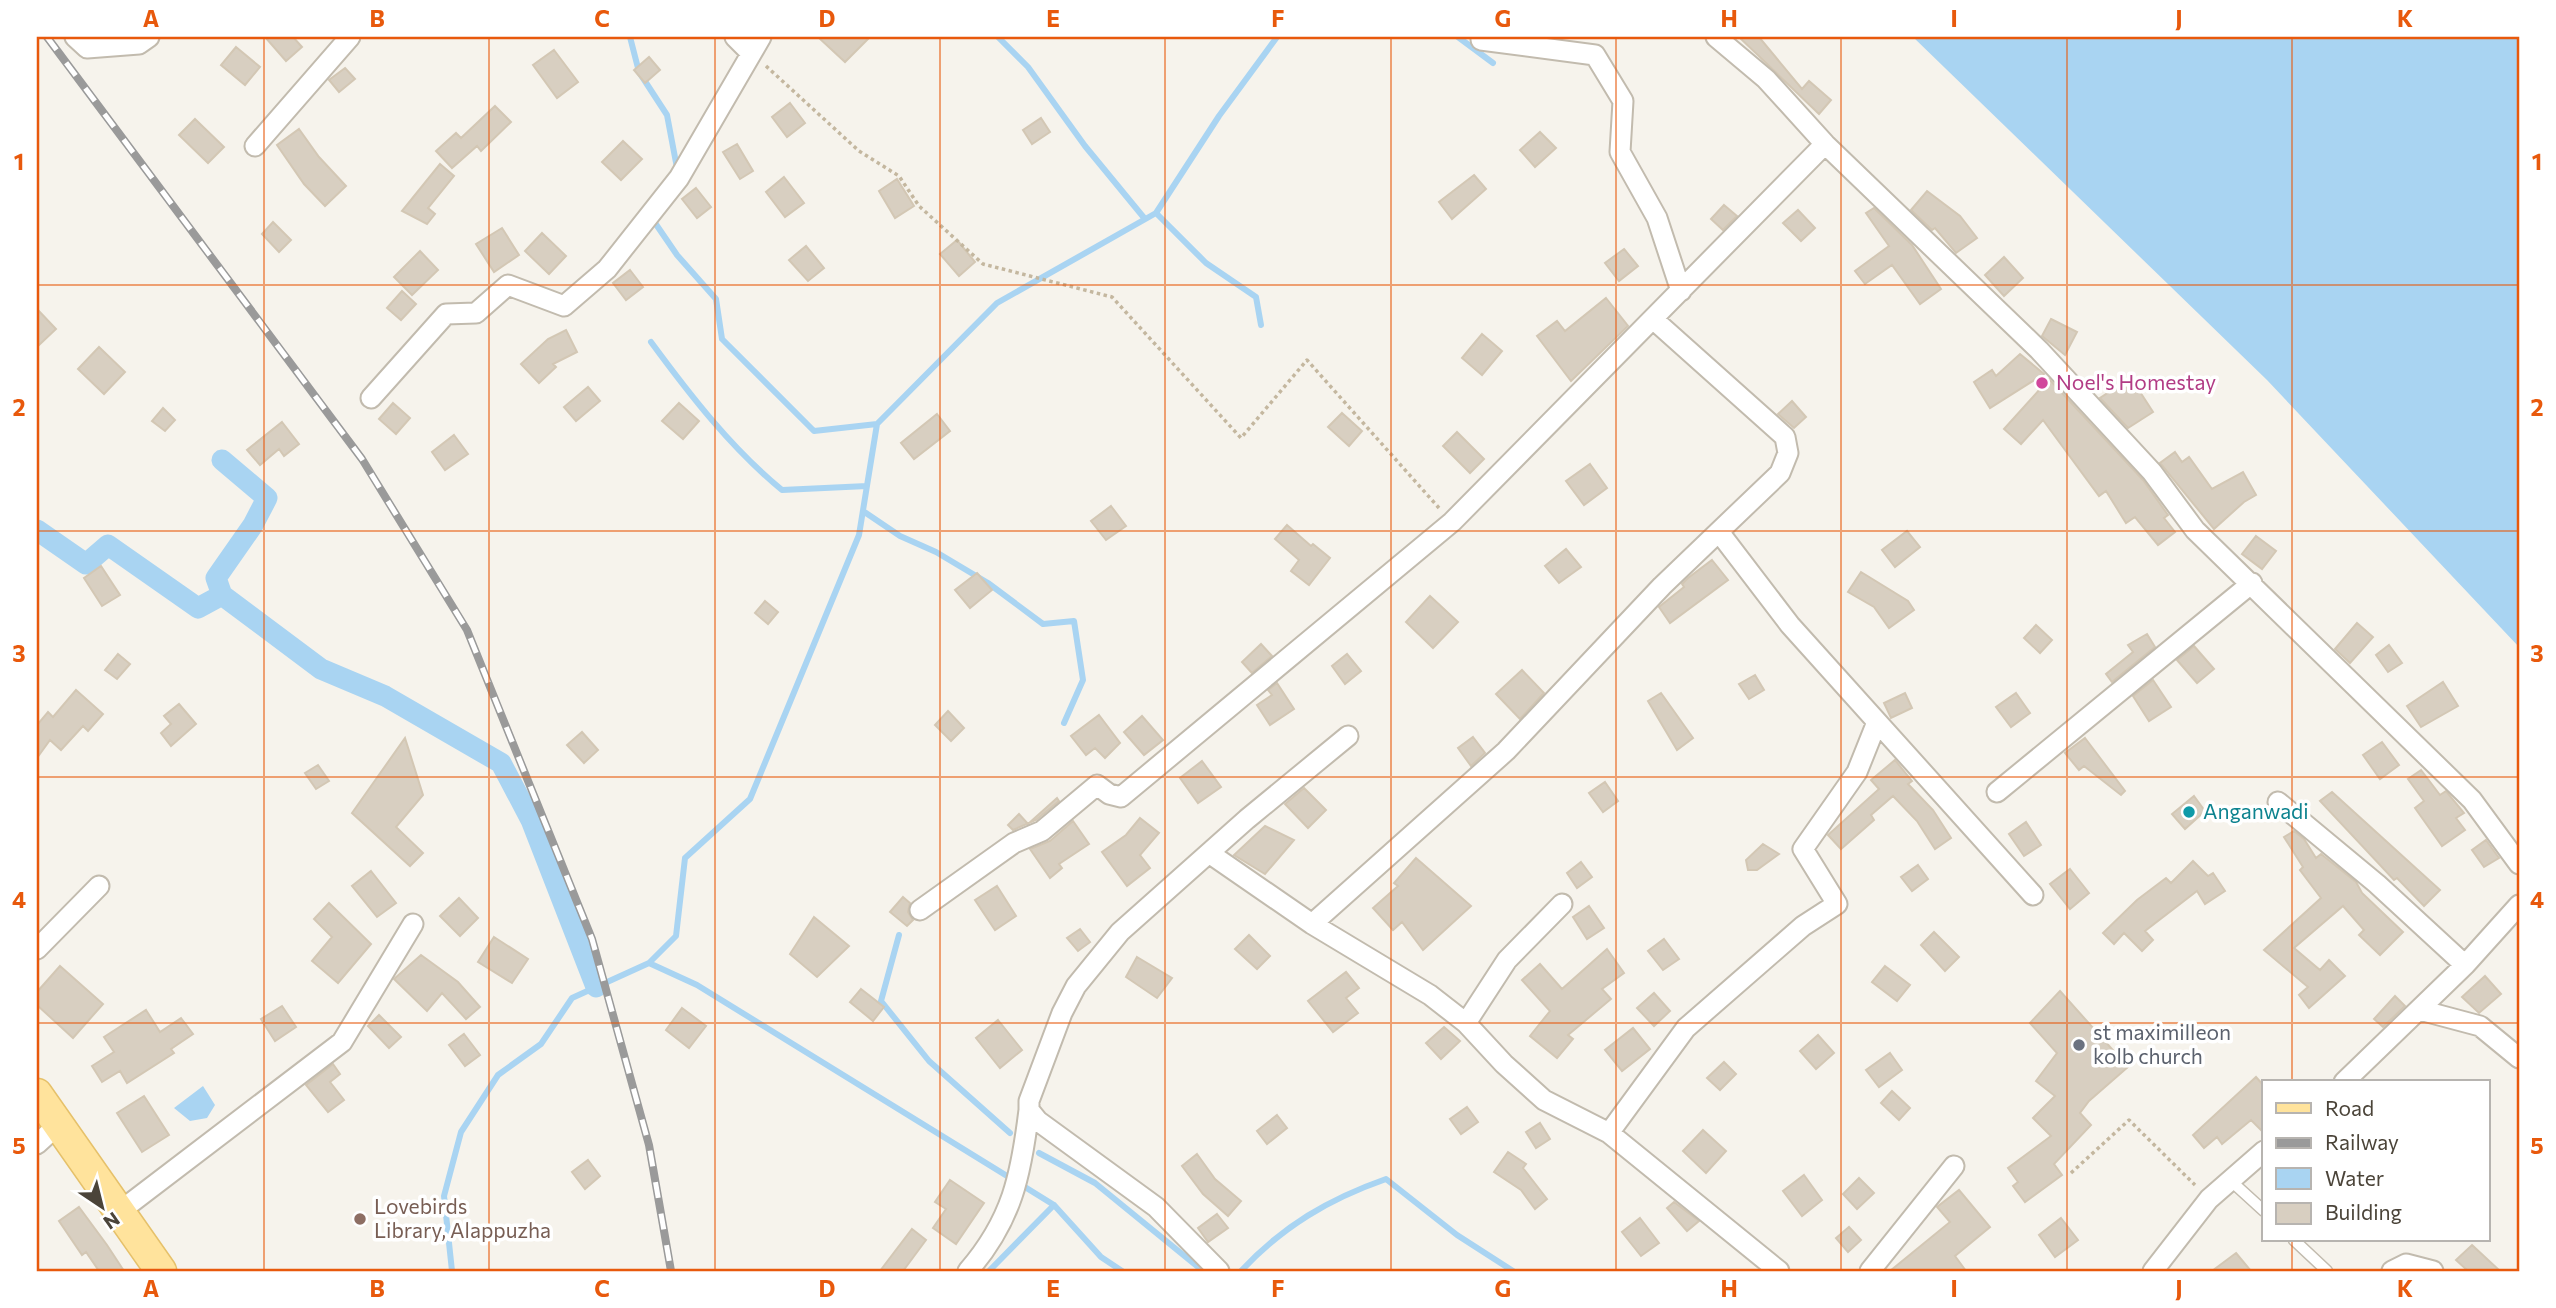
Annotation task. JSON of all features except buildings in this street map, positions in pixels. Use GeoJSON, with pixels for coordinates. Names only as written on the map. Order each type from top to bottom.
{"type":"FeatureCollection","features":[{"type":"Feature","properties":{"kind":"main road"},"geometry":{"type":"LineString","coordinates":[[37,1094],[161,1271]]}},
{"type":"Feature","properties":{"kind":"street"},"geometry":{"type":"LineString","coordinates":[[75,37],[87,48],[139,44],[149,37]]}},
{"type":"Feature","properties":{"kind":"street"},"geometry":{"type":"LineString","coordinates":[[255,146],[350,37]]}},
{"type":"Feature","properties":{"kind":"street"},"geometry":{"type":"LineString","coordinates":[[371,398],[446,314],[476,313],[509,285],[564,306],[607,268],[679,178],[756,45],[735,37]]}},
{"type":"Feature","properties":{"kind":"street"},"geometry":{"type":"LineString","coordinates":[[1480,37],[1482,40],[1535,49],[1595,55],[1623,101],[1620,152],[1657,218],[1681,291]]}},
{"type":"Feature","properties":{"kind":"street"},"geometry":{"type":"LineString","coordinates":[[1716,37],[1766,79],[1825,144],[2039,350],[2152,472],[2195,530],[2472,800],[2519,864]]}},
{"type":"Feature","properties":{"kind":"street"},"geometry":{"type":"LineString","coordinates":[[920,910],[1014,843],[1042,831],[1097,785],[1109,794],[1121,797],[1452,522],[1825,144]]}},
{"type":"Feature","properties":{"kind":"street"},"geometry":{"type":"LineString","coordinates":[[1312,923],[1506,751],[1662,586],[1780,473],[1788,453],[1785,436],[1653,319]]}},
{"type":"Feature","properties":{"kind":"street"},"geometry":{"type":"LineString","coordinates":[[1718,532],[1790,625],[2033,895]]}},
{"type":"Feature","properties":{"kind":"street"},"geometry":{"type":"LineString","coordinates":[[1997,792],[2252,583]]}},
{"type":"Feature","properties":{"kind":"street"},"geometry":{"type":"LineString","coordinates":[[1609,1133],[1686,1028],[1803,926],[1837,904],[1803,849],[1857,772],[1877,722]]}},
{"type":"Feature","properties":{"kind":"street"},"geometry":{"type":"LineString","coordinates":[[968,1271],[996,1237],[1015,1187],[1022,1163],[1028,1110],[1062,1013],[1076,986],[1120,932],[1209,853],[1348,737]]}},
{"type":"Feature","properties":{"kind":"street"},"geometry":{"type":"LineString","coordinates":[[2278,802],[2377,884],[2465,965]]}},
{"type":"Feature","properties":{"kind":"street"},"geometry":{"type":"LineString","coordinates":[[1209,853],[1312,923],[1414,984],[1466,1023],[1504,1064],[1544,1100],[1609,1133],[1779,1271]]}},
{"type":"Feature","properties":{"kind":"street"},"geometry":{"type":"LineString","coordinates":[[37,949],[99,886]]}},
{"type":"Feature","properties":{"kind":"street"},"geometry":{"type":"LineString","coordinates":[[1466,1023],[1507,960],[1562,904]]}},
{"type":"Feature","properties":{"kind":"street"},"geometry":{"type":"LineString","coordinates":[[2353,1080],[2465,965],[2519,905]]}},
{"type":"Feature","properties":{"kind":"street"},"geometry":{"type":"LineString","coordinates":[[119,1212],[342,1042],[413,923]]}},
{"type":"Feature","properties":{"kind":"street"},"geometry":{"type":"LineString","coordinates":[[2420,1010],[2480,1026],[2516,1050]]}},
{"type":"Feature","properties":{"kind":"street"},"geometry":{"type":"LineString","coordinates":[[1028,1110],[1038,1121],[1156,1208],[1219,1271]]}},
{"type":"Feature","properties":{"kind":"street"},"geometry":{"type":"LineString","coordinates":[[37,1144],[59,1124]]}},
{"type":"Feature","properties":{"kind":"street"},"geometry":{"type":"LineString","coordinates":[[2153,1271],[2209,1199],[2262,1153]]}},
{"type":"Feature","properties":{"kind":"street"},"geometry":{"type":"LineString","coordinates":[[1870,1271],[1954,1166]]}},
{"type":"Feature","properties":{"kind":"street"},"geometry":{"type":"LineString","coordinates":[[2392,1271],[2406,1264],[2433,1271]]}},
{"type":"Feature","properties":{"kind":"lane"},"geometry":{"type":"LineString","coordinates":[[2231,1180],[2262,1209]]}},
{"type":"Feature","properties":{"kind":"lane"},"geometry":{"type":"LineString","coordinates":[[2296,1242],[2327,1271]]}},
{"type":"Feature","properties":{"kind":"path"},"geometry":{"type":"LineString","coordinates":[[756,45],[859,151],[899,176],[919,206],[983,264],[1112,297],[1241,438],[1307,360],[1452,522]]}},
{"type":"Feature","properties":{"kind":"path"},"geometry":{"type":"LineString","coordinates":[[2071,1173],[2129,1120],[2209,1199]]}},
{"type":"Feature","properties":{"kind":"water"},"geometry":{"type":"Polygon","coordinates":[[[1913,37],[2519,37],[2519,647],[2267,380],[1913,37]]]}},
{"type":"Feature","properties":{"kind":"water"},"geometry":{"type":"Polygon","coordinates":[[[203,1086],[215,1105],[207,1118],[190,1121],[174,1108],[203,1086]]]}},
{"type":"Feature","properties":{"kind":"waterway"},"geometry":{"type":"LineString","coordinates":[[630,37],[639,72],[667,115],[677,168]]}},
{"type":"Feature","properties":{"kind":"waterway"},"geometry":{"type":"LineString","coordinates":[[998,37],[1028,67],[1085,146],[1145,219]]}},
{"type":"Feature","properties":{"kind":"waterway"},"geometry":{"type":"LineString","coordinates":[[452,1271],[444,1196],[461,1132],[498,1075],[541,1044],[572,998],[649,963],[676,936],[685,858],[750,799],[859,535],[877,424],[997,303],[1156,213],[1219,116],[1277,37]]}},
{"type":"Feature","properties":{"kind":"waterway"},"geometry":{"type":"LineString","coordinates":[[1458,37],[1493,63]]}},
{"type":"Feature","properties":{"kind":"waterway"},"geometry":{"type":"LineString","coordinates":[[1156,213],[1206,263],[1256,297],[1261,325]]}},
{"type":"Feature","properties":{"kind":"waterway"},"geometry":{"type":"LineString","coordinates":[[651,217],[677,255],[716,299],[722,339],[814,431],[877,424]]}},
{"type":"Feature","properties":{"kind":"waterway"},"geometry":{"type":"LineString","coordinates":[[651,342],[728,439],[782,490],[867,486]]}},
{"type":"Feature","properties":{"kind":"waterway"},"geometry":{"type":"LineString","coordinates":[[222,460],[267,498],[253,525],[216,578],[222,595]]}},
{"type":"Feature","properties":{"kind":"waterway"},"geometry":{"type":"LineString","coordinates":[[863,511],[900,536],[936,552],[988,583],[1043,624],[1074,621],[1083,680],[1064,723]]}},
{"type":"Feature","properties":{"kind":"waterway"},"geometry":{"type":"LineString","coordinates":[[37,530],[86,564],[108,545],[198,608],[222,595],[321,669],[385,696],[501,763],[531,820],[596,987]]}},
{"type":"Feature","properties":{"kind":"waterway"},"geometry":{"type":"LineString","coordinates":[[899,935],[881,1001],[929,1061],[1010,1133]]}},
{"type":"Feature","properties":{"kind":"waterway"},"geometry":{"type":"LineString","coordinates":[[649,963],[697,985],[1054,1205],[1101,1257],[1122,1271]]}},
{"type":"Feature","properties":{"kind":"waterway"},"geometry":{"type":"LineString","coordinates":[[1039,1153],[1095,1183],[1203,1271]]}},
{"type":"Feature","properties":{"kind":"waterway"},"geometry":{"type":"LineString","coordinates":[[1241,1271],[1290,1227],[1345,1195],[1386,1179],[1457,1235],[1513,1271]]}},
{"type":"Feature","properties":{"kind":"waterway"},"geometry":{"type":"LineString","coordinates":[[989,1271],[1054,1205]]}},
{"type":"Feature","properties":{"kind":"railway"},"geometry":{"type":"LineString","coordinates":[[47,37],[362,459],[467,630],[592,939],[649,1145],[671,1271]]}},
{"type":"Feature","properties":{"kind":"place","name":"Noel's Homestay"},"geometry":{"type":"Point","coordinates":[2042,383]}},
{"type":"Feature","properties":{"kind":"place","name":"Anganwadi"},"geometry":{"type":"Point","coordinates":[2189,812]}},
{"type":"Feature","properties":{"kind":"place","name":"st maximilleon kolb church"},"geometry":{"type":"Point","coordinates":[2079,1045]}},
{"type":"Feature","properties":{"kind":"place","name":"Lovebirds Library, Alappuzha"},"geometry":{"type":"Point","coordinates":[360,1219]}}]}
